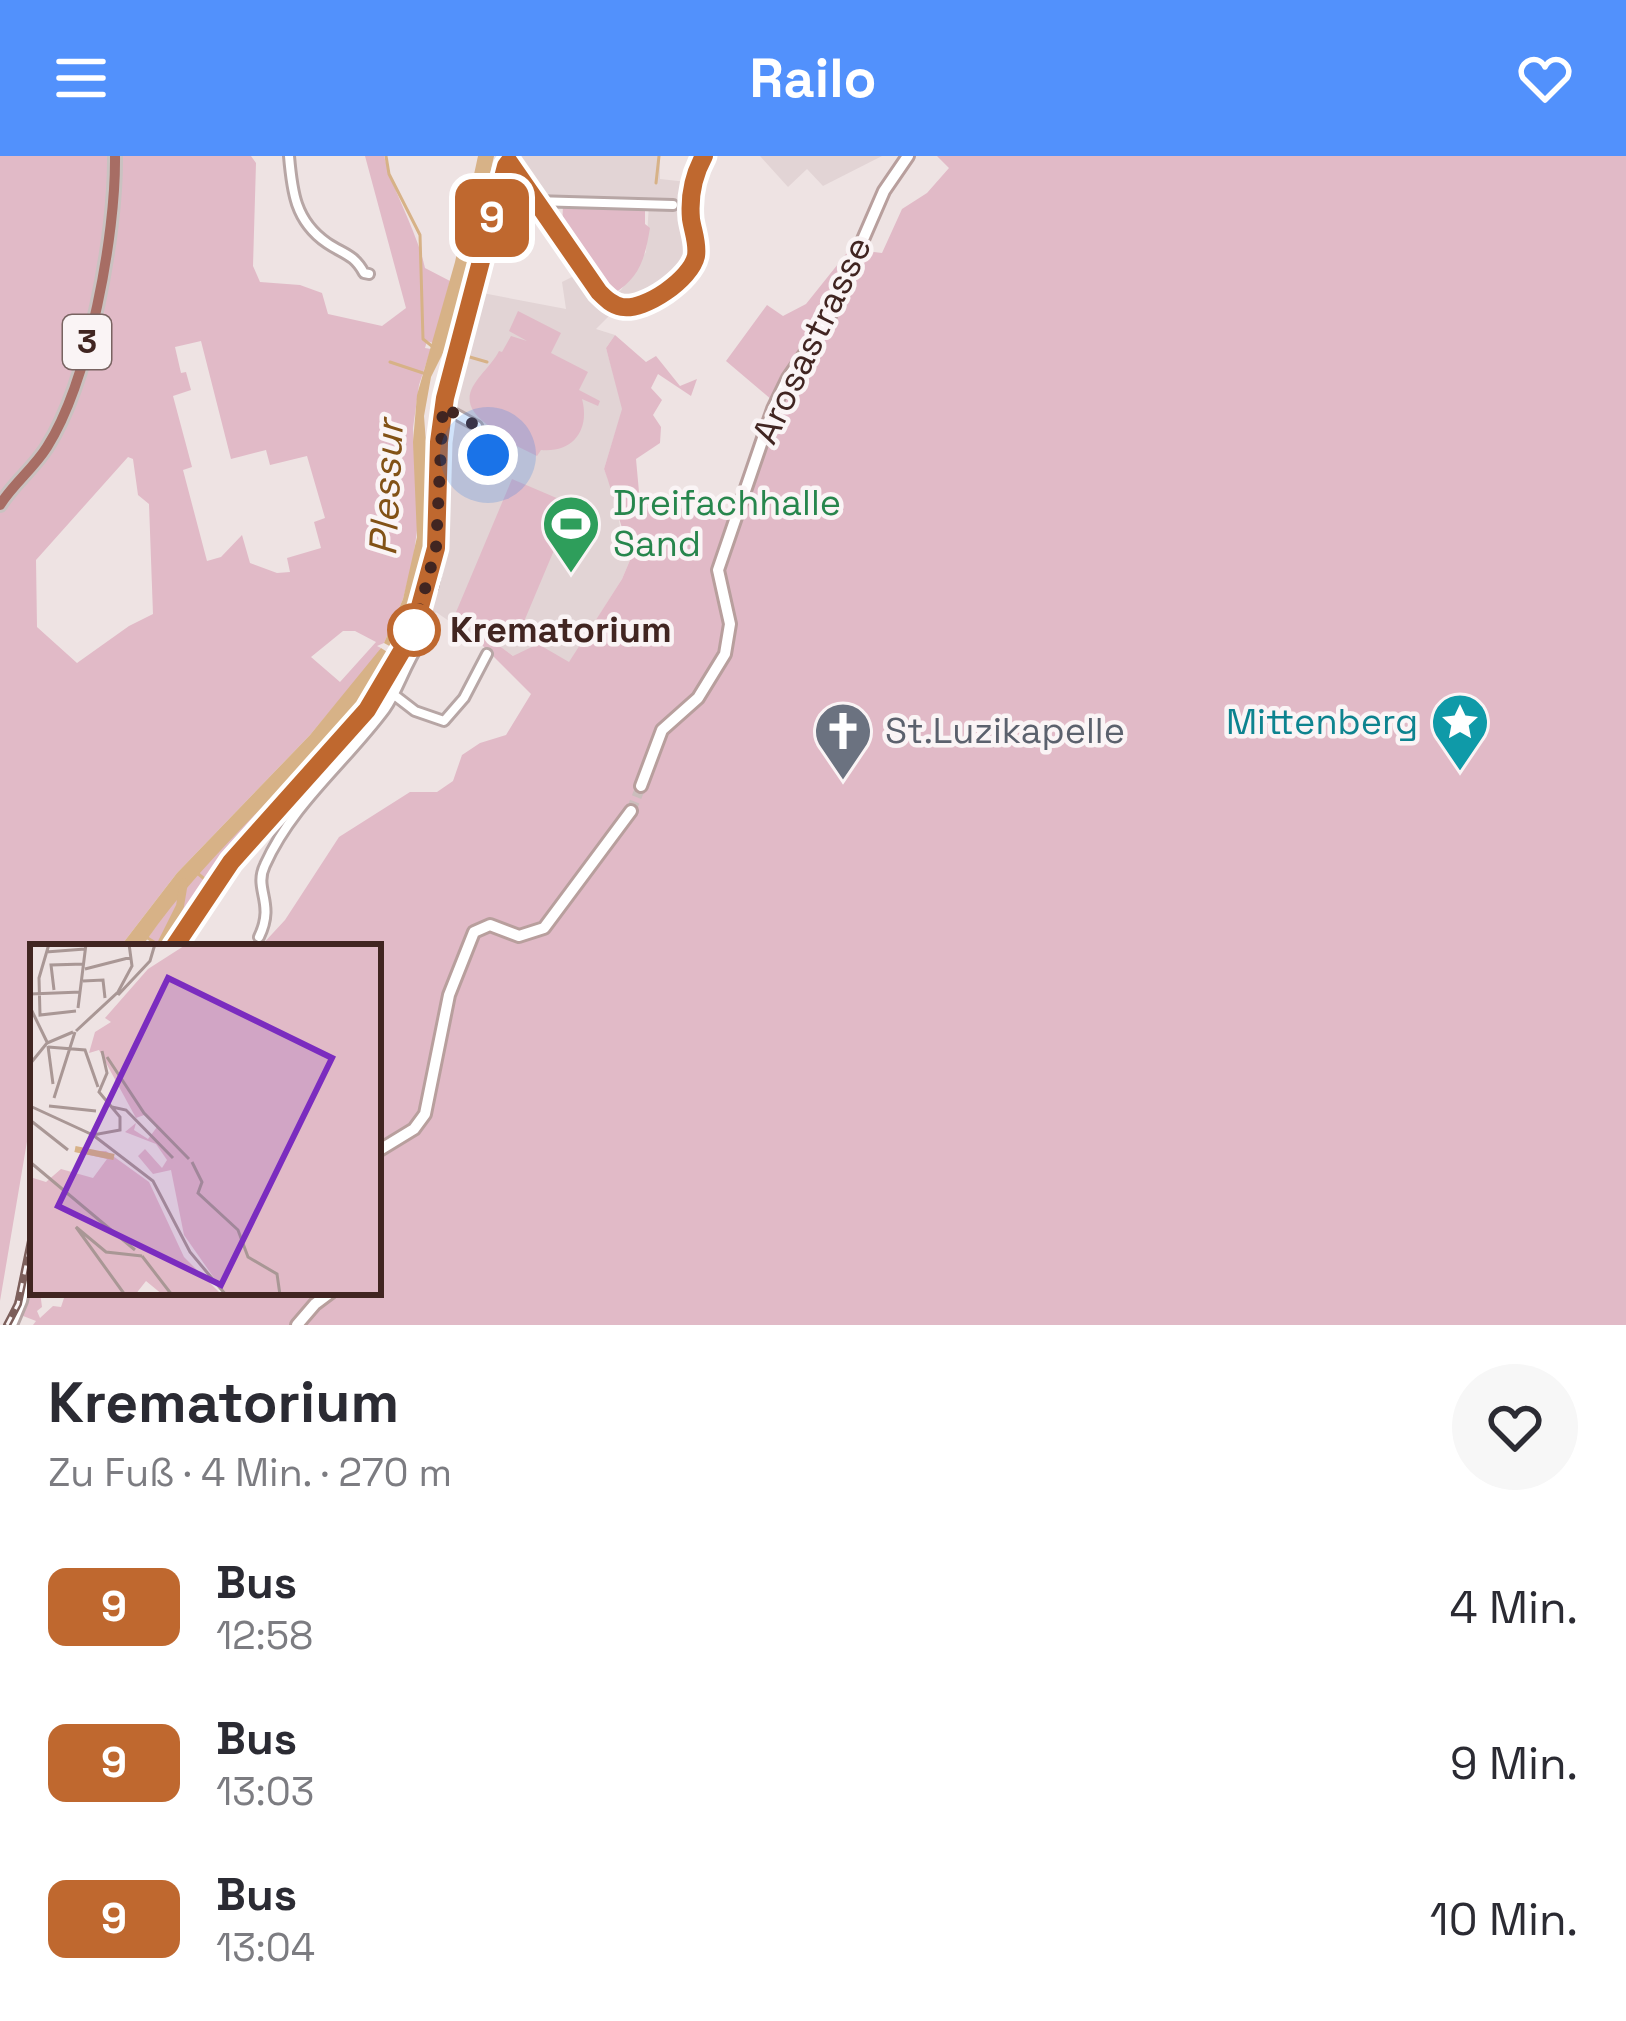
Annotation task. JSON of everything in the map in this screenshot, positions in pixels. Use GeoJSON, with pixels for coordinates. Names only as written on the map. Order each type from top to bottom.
{"type":"FeatureCollection","features":[{"type":"Feature","properties":{"kind":"main road","name":"3"},"geometry":{"type":"LineString","coordinates":[[0,506],[50,444],[80,370],[113,208],[115,156]]}},
{"type":"Feature","properties":{"kind":"main road"},"geometry":{"type":"LineString","coordinates":[[508,159],[603,296],[622,307],[635,306],[683,278],[694,264],[691,194],[704,156]]}},
{"type":"Feature","properties":{"kind":"main road","name":"Arosastrasse"},"geometry":{"type":"LineString","coordinates":[[640,786],[662,730],[698,698],[725,654],[731,630],[718,570],[776,399],[828,320],[884,190],[908,156]]}},
{"type":"Feature","properties":{"kind":"main road"},"geometry":{"type":"LineString","coordinates":[[381,1148],[422,1121],[449,995],[474,932],[490,925],[523,936],[548,926],[631,811]]}},
{"type":"Feature","properties":{"kind":"main road"},"geometry":{"type":"LineString","coordinates":[[297,1325],[327,1295]]}},
{"type":"Feature","properties":{"kind":"street"},"geometry":{"type":"LineString","coordinates":[[289,156],[294,201],[304,220],[326,242],[352,255],[369,274]]}},
{"type":"Feature","properties":{"kind":"street"},"geometry":{"type":"LineString","coordinates":[[176,944],[231,862],[367,710],[413,632],[436,548],[443,407],[508,159]]}},
{"type":"Feature","properties":{"kind":"street"},"geometry":{"type":"LineString","coordinates":[[534,201],[673,205]]}},
{"type":"Feature","properties":{"kind":"street"},"geometry":{"type":"LineString","coordinates":[[443,407],[477,426],[488,455]]}},
{"type":"Feature","properties":{"kind":"street"},"geometry":{"type":"LineString","coordinates":[[259,937],[268,907],[261,874],[278,838],[393,694],[420,643],[413,632]]}},
{"type":"Feature","properties":{"kind":"street"},"geometry":{"type":"LineString","coordinates":[[393,694],[417,712],[444,721],[464,698],[487,654]]}},
{"type":"Feature","properties":{"kind":"street"},"geometry":{"type":"LineString","coordinates":[[12,1325],[30,1264]]}},
{"type":"Feature","properties":{"kind":"shaded area"},"geometry":{"type":"Polygon","coordinates":[[[0,156],[251,156],[256,163],[253,266],[260,282],[300,285],[322,293],[328,314],[382,326],[406,308],[365,156],[384,156],[425,268],[450,281],[433,343],[427,341],[425,348],[431,349],[419,385],[413,428],[418,523],[403,599],[376,656],[310,735],[177,873],[122,944],[30,944],[30,1124],[0,1301],[0,156]],[[201,341],[175,347],[191,390],[173,396],[192,467],[183,470],[207,561],[221,557],[242,535],[250,563],[277,573],[290,572],[287,558],[321,548],[314,522],[325,518],[307,456],[270,465],[266,450],[231,459],[201,341]],[[128,457],[36,560],[37,627],[77,663],[153,614],[149,504],[138,495],[133,459],[128,457]],[[343,631],[311,657],[340,682],[376,642],[355,631],[343,631]]]}},
{"type":"Feature","properties":{"kind":"shaded area"},"geometry":{"type":"Polygon","coordinates":[[[478,156],[494,156],[455,329],[431,377],[424,416],[426,443],[431,446],[426,550],[415,600],[395,649],[384,643],[403,599],[417,537],[413,442],[417,395],[455,262],[478,156]]]}},
{"type":"Feature","properties":{"kind":"shaded area"},"geometry":{"type":"Polygon","coordinates":[[[516,156],[660,156],[660,179],[687,182],[692,241],[688,265],[646,296],[629,300],[613,294],[621,290],[646,252],[649,204],[535,197],[516,156]]]}},
{"type":"Feature","properties":{"kind":"shaded area"},"geometry":{"type":"Polygon","coordinates":[[[760,156],[882,156],[823,186],[807,169],[788,187],[760,156]]]}},
{"type":"Feature","properties":{"kind":"shaded area"},"geometry":{"type":"Polygon","coordinates":[[[937,156],[1626,156],[1626,1325],[33,1325],[36,1321],[18,1314],[30,1276],[30,1295],[40,1295],[40,1318],[53,1306],[61,1307],[65,1295],[381,1295],[381,944],[263,944],[285,920],[339,837],[410,792],[437,792],[453,781],[462,755],[506,735],[531,694],[479,642],[485,635],[513,656],[538,644],[569,662],[622,579],[633,553],[604,469],[622,409],[606,348],[615,335],[646,362],[656,356],[680,386],[697,379],[691,396],[658,374],[651,388],[662,400],[653,415],[661,427],[660,443],[636,459],[639,492],[671,506],[732,513],[772,400],[726,361],[767,305],[783,316],[806,304],[850,249],[882,253],[902,209],[927,193],[949,168],[937,156]]]}},
{"type":"Feature","properties":{"kind":"shaded area"},"geometry":{"type":"Polygon","coordinates":[[[563,203],[645,210],[645,224],[650,228],[643,257],[630,281],[613,294],[603,289],[562,233],[563,203]]]}},
{"type":"Feature","properties":{"kind":"shaded area"},"geometry":{"type":"Polygon","coordinates":[[[582,272],[613,312],[596,329],[615,335],[606,348],[623,408],[604,469],[621,532],[633,553],[569,663],[513,656],[486,636],[479,642],[436,612],[425,628],[420,626],[439,550],[443,422],[472,291],[566,309],[562,282],[582,272]]]}},
{"type":"Feature","properties":{"kind":"shaded area"},"geometry":{"type":"Polygon","coordinates":[[[518,311],[561,333],[551,353],[588,372],[579,390],[600,401],[598,406],[582,399],[584,420],[577,437],[562,448],[541,450],[537,456],[490,433],[492,428],[471,406],[478,378],[511,336],[527,341],[509,331],[518,311]]]}},
{"type":"Feature","properties":{"kind":"shaded area"},"geometry":{"type":"Polygon","coordinates":[[[512,479],[573,505],[515,643],[454,617],[512,479]]]}},
{"type":"Feature","properties":{"kind":"shaded area"},"geometry":{"type":"Polygon","coordinates":[[[381,648],[392,655],[335,730],[205,867],[146,941],[122,944],[177,873],[310,735],[381,648]]]}},
{"type":"Feature","properties":{"kind":"shaded area"},"geometry":{"type":"Polygon","coordinates":[[[392,655],[359,710],[231,852],[168,944],[148,938],[205,865],[364,693],[392,655]]]}},
{"type":"Feature","properties":{"kind":"waterway"},"geometry":{"type":"LineString","coordinates":[[386,156],[389,174],[420,235],[423,339],[433,347]]}},
{"type":"Feature","properties":{"kind":"waterway"},"geometry":{"type":"LineString","coordinates":[[656,183],[659,156]]}},
{"type":"Feature","properties":{"kind":"waterway"},"geometry":{"type":"LineString","coordinates":[[442,349],[487,362]]}},
{"type":"Feature","properties":{"kind":"waterway"},"geometry":{"type":"LineString","coordinates":[[390,362],[423,373]]}},
{"type":"Feature","properties":{"kind":"waterway"},"geometry":{"type":"LineString","coordinates":[[354,731],[365,721]]}},
{"type":"Feature","properties":{"kind":"waterway"},"geometry":{"type":"LineString","coordinates":[[196,872],[208,882]]}},
{"type":"Feature","properties":{"kind":"waterway"},"geometry":{"type":"LineString","coordinates":[[162,942],[180,906],[184,882]]}},
{"type":"Feature","properties":{"kind":"waterway"},"geometry":{"type":"LineString","coordinates":[[189,944],[220,889]]}},
{"type":"Feature","properties":{"kind":"waterway"},"geometry":{"type":"LineString","coordinates":[[146,937],[157,944]]}},
{"type":"Feature","properties":{"kind":"tunnel"},"geometry":{"type":"LineString","coordinates":[[631,811],[641,786]]}},
{"type":"Feature","properties":{"kind":"railway"},"geometry":{"type":"LineString","coordinates":[[445,389],[504,156]]}},
{"type":"Feature","properties":{"kind":"railway"},"geometry":{"type":"LineString","coordinates":[[171,944],[233,853],[379,689],[435,588],[444,548],[444,420],[449,372]]}},
{"type":"Feature","properties":{"kind":"railway"},"geometry":{"type":"LineString","coordinates":[[7,1325],[18,1304],[30,1246]]}},
{"type":"Feature","properties":{"kind":"bus line","name":"9"},"geometry":{"type":"LineString","coordinates":[[176,944],[231,862],[367,710],[413,632],[434,563],[445,398],[506,166],[509,162],[599,292],[627,307],[677,282],[694,264],[691,194],[704,156]]}},
{"type":"Feature","properties":{"kind":"place","name":"Dreifachhalle Sand"},"geometry":{"type":"Point","coordinates":[571,575]}},
{"type":"Feature","properties":{"kind":"place","name":"Krematorium"},"geometry":{"type":"Point","coordinates":[414,630]}},
{"type":"Feature","properties":{"kind":"place","name":"Mittenberg"},"geometry":{"type":"Point","coordinates":[1460,773]}},
{"type":"Feature","properties":{"kind":"place","name":"St.Luzikapelle"},"geometry":{"type":"Point","coordinates":[843,782]}},
{"type":"Feature","properties":{"kind":"route"},"geometry":{"type":"LineString","coordinates":[[414,630],[436,548],[443,407],[477,426],[488,455]]}},
{"type":"Feature","properties":{"kind":"water label","name":"Plessur"},"geometry":{"type":"Point","coordinates":[386,488]}}]}
